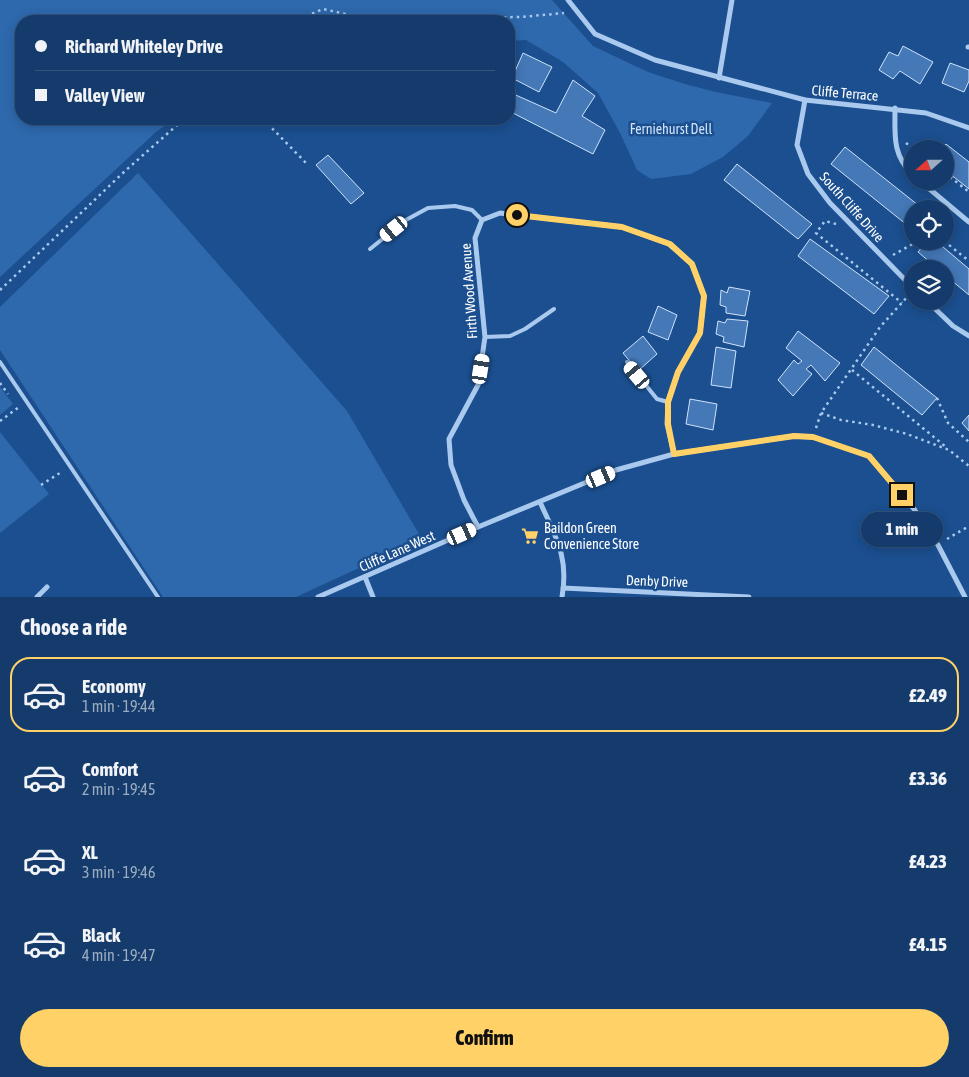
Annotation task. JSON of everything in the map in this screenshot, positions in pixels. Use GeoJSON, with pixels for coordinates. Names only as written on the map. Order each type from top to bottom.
{"type":"FeatureCollection","features":[{"type":"Feature","properties":{"kind":"street","name":"Cliffe Terrace"},"geometry":{"type":"LineString","coordinates":[[568,0],[595,34],[655,60],[805,100],[895,108],[926,113],[969,128]]}},
{"type":"Feature","properties":{"kind":"street"},"geometry":{"type":"LineString","coordinates":[[719,78],[732,0]]}},
{"type":"Feature","properties":{"kind":"street","name":"South Cliffe Drive"},"geometry":{"type":"LineString","coordinates":[[805,100],[797,145],[808,174],[830,203],[904,279]]}},
{"type":"Feature","properties":{"kind":"street"},"geometry":{"type":"LineString","coordinates":[[895,108],[895,145],[904,166]]}},
{"type":"Feature","properties":{"kind":"street"},"geometry":{"type":"LineString","coordinates":[[931,190],[969,222]]}},
{"type":"Feature","properties":{"kind":"street"},"geometry":{"type":"LineString","coordinates":[[482,220],[500,213],[622,227],[670,244],[692,264],[704,296],[700,333],[678,372],[668,402],[668,424],[674,454]]}},
{"type":"Feature","properties":{"kind":"street","name":"Firth Wood Avenue"},"geometry":{"type":"LineString","coordinates":[[478,527],[464,500],[451,465],[449,439],[478,385],[485,337],[475,238],[482,220]]}},
{"type":"Feature","properties":{"kind":"street"},"geometry":{"type":"LineString","coordinates":[[936,310],[953,326],[969,336]]}},
{"type":"Feature","properties":{"kind":"street","name":"Cliffe Lane West"},"geometry":{"type":"LineString","coordinates":[[318,597],[478,527],[616,470],[674,454],[794,436],[813,437],[869,456],[914,508],[938,545],[965,597]]}},
{"type":"Feature","properties":{"kind":"street"},"geometry":{"type":"LineString","coordinates":[[540,502],[561,549],[565,571],[562,597]]}},
{"type":"Feature","properties":{"kind":"street"},"geometry":{"type":"LineString","coordinates":[[365,577],[373,597]]}},
{"type":"Feature","properties":{"kind":"street"},"geometry":{"type":"LineString","coordinates":[[37,597],[47,586]]}},
{"type":"Feature","properties":{"kind":"street","name":"Denby Drive"},"geometry":{"type":"LineString","coordinates":[[563,588],[749,597]]}},
{"type":"Feature","properties":{"kind":"lane"},"geometry":{"type":"LineString","coordinates":[[370,249],[406,220],[428,208],[455,206],[472,210],[482,220]]}},
{"type":"Feature","properties":{"kind":"lane"},"geometry":{"type":"LineString","coordinates":[[485,337],[510,336],[526,330],[554,309]]}},
{"type":"Feature","properties":{"kind":"lane"},"geometry":{"type":"LineString","coordinates":[[0,362],[158,597]]}},
{"type":"Feature","properties":{"kind":"lane"},"geometry":{"type":"LineString","coordinates":[[627,362],[657,399],[668,402]]}},
{"type":"Feature","properties":{"kind":"path"},"geometry":{"type":"LineString","coordinates":[[308,15],[323,9],[350,15]]}},
{"type":"Feature","properties":{"kind":"path"},"geometry":{"type":"LineString","coordinates":[[515,17],[576,12]]}},
{"type":"Feature","properties":{"kind":"path"},"geometry":{"type":"LineString","coordinates":[[0,290],[125,171],[177,125]]}},
{"type":"Feature","properties":{"kind":"path"},"geometry":{"type":"LineString","coordinates":[[269,125],[308,165]]}},
{"type":"Feature","properties":{"kind":"path"},"geometry":{"type":"LineString","coordinates":[[954,180],[969,192]]}},
{"type":"Feature","properties":{"kind":"path"},"geometry":{"type":"LineString","coordinates":[[858,232],[826,221],[816,233],[902,303]]}},
{"type":"Feature","properties":{"kind":"path"},"geometry":{"type":"LineString","coordinates":[[885,259],[904,249]]}},
{"type":"Feature","properties":{"kind":"path"},"geometry":{"type":"LineString","coordinates":[[954,249],[969,261]]}},
{"type":"Feature","properties":{"kind":"path"},"geometry":{"type":"LineString","coordinates":[[813,437],[821,413],[880,327],[904,301]]}},
{"type":"Feature","properties":{"kind":"path"},"geometry":{"type":"LineString","coordinates":[[851,369],[969,466]]}},
{"type":"Feature","properties":{"kind":"path"},"geometry":{"type":"LineString","coordinates":[[937,398],[948,423],[969,442]]}},
{"type":"Feature","properties":{"kind":"path"},"geometry":{"type":"LineString","coordinates":[[0,421],[26,401]]}},
{"type":"Feature","properties":{"kind":"path"},"geometry":{"type":"LineString","coordinates":[[821,413],[840,420],[873,425],[907,434],[949,450]]}},
{"type":"Feature","properties":{"kind":"path"},"geometry":{"type":"LineString","coordinates":[[41,484],[70,466]]}},
{"type":"Feature","properties":{"kind":"path"},"geometry":{"type":"LineString","coordinates":[[938,545],[969,526]]}},
{"type":"Feature","properties":{"kind":"green space","name":"Ferniehurst Dell"},"geometry":{"type":"Polygon","coordinates":[[[0,0],[552,0],[593,46],[648,72],[716,92],[772,103],[748,136],[723,157],[691,174],[651,179],[637,170],[620,133],[598,93],[563,62],[526,40],[515,41],[515,15],[15,15],[15,125],[166,125],[0,277],[0,0]]]}},
{"type":"Feature","properties":{"kind":"green space"},"geometry":{"type":"Polygon","coordinates":[[[138,173],[347,411],[422,539],[296,597],[163,597],[0,350],[0,307],[138,173]]]}},
{"type":"Feature","properties":{"kind":"green space"},"geometry":{"type":"Polygon","coordinates":[[[0,387],[13,404],[0,415],[0,387]]]}},
{"type":"Feature","properties":{"kind":"green space"},"geometry":{"type":"Polygon","coordinates":[[[0,432],[49,494],[0,533],[0,432]]]}},
{"type":"Feature","properties":{"kind":"building"},"geometry":{"type":"Polygon","coordinates":[[[903,46],[933,62],[920,84],[900,71],[893,79],[879,70],[889,52],[898,56],[903,46]]]}},
{"type":"Feature","properties":{"kind":"building"},"geometry":{"type":"Polygon","coordinates":[[[523,53],[552,67],[539,92],[515,80],[515,71],[523,53]]]}},
{"type":"Feature","properties":{"kind":"building"},"geometry":{"type":"Polygon","coordinates":[[[950,63],[969,70],[969,81],[964,92],[942,83],[950,63]]]}},
{"type":"Feature","properties":{"kind":"building"},"geometry":{"type":"Polygon","coordinates":[[[573,80],[595,96],[582,116],[605,130],[593,154],[515,114],[515,95],[556,113],[573,80]]]}},
{"type":"Feature","properties":{"kind":"building"},"geometry":{"type":"Polygon","coordinates":[[[845,147],[912,200],[904,200],[904,223],[831,164],[845,147]]]}},
{"type":"Feature","properties":{"kind":"building"},"geometry":{"type":"Polygon","coordinates":[[[954,150],[969,162],[969,189],[954,177],[954,150]]]}},
{"type":"Feature","properties":{"kind":"building"},"geometry":{"type":"Polygon","coordinates":[[[328,155],[364,193],[351,204],[316,165],[328,155]]]}},
{"type":"Feature","properties":{"kind":"building"},"geometry":{"type":"Polygon","coordinates":[[[737,164],[812,224],[798,239],[724,180],[737,164]]]}},
{"type":"Feature","properties":{"kind":"building"},"geometry":{"type":"Polygon","coordinates":[[[810,239],[889,296],[874,314],[798,256],[810,239]]]}},
{"type":"Feature","properties":{"kind":"building"},"geometry":{"type":"Polygon","coordinates":[[[920,250],[947,250],[969,269],[969,295],[954,282],[954,260],[927,260],[918,252],[920,250]]]}},
{"type":"Feature","properties":{"kind":"building"},"geometry":{"type":"Polygon","coordinates":[[[729,287],[750,291],[745,316],[726,313],[726,307],[720,305],[721,290],[727,293],[729,287]]]}},
{"type":"Feature","properties":{"kind":"building"},"geometry":{"type":"Polygon","coordinates":[[[658,306],[677,315],[668,340],[648,332],[658,306]]]}},
{"type":"Feature","properties":{"kind":"building"},"geometry":{"type":"Polygon","coordinates":[[[727,319],[748,321],[744,347],[723,342],[724,337],[716,334],[718,321],[725,323],[727,319]]]}},
{"type":"Feature","properties":{"kind":"building"},"geometry":{"type":"Polygon","coordinates":[[[798,331],[840,363],[825,381],[811,365],[806,369],[812,374],[793,396],[778,380],[794,360],[798,364],[802,361],[786,348],[798,331]]]}},
{"type":"Feature","properties":{"kind":"building"},"geometry":{"type":"Polygon","coordinates":[[[643,336],[657,354],[638,371],[623,353],[643,336]]]}},
{"type":"Feature","properties":{"kind":"building"},"geometry":{"type":"Polygon","coordinates":[[[716,347],[736,351],[731,388],[711,385],[716,347]]]}},
{"type":"Feature","properties":{"kind":"building"},"geometry":{"type":"Polygon","coordinates":[[[874,347],[937,398],[922,415],[861,365],[874,347]]]}},
{"type":"Feature","properties":{"kind":"building"},"geometry":{"type":"Polygon","coordinates":[[[690,399],[717,404],[713,430],[686,424],[690,399]]]}},
{"type":"Feature","properties":{"kind":"building"},"geometry":{"type":"Polygon","coordinates":[[[969,415],[969,431],[962,423],[969,415]]]}},
{"type":"Feature","properties":{"kind":"place","name":"Baildon Green Convenience Store"},"geometry":{"type":"Point","coordinates":[530,536]}},
{"type":"Feature","properties":{"kind":"route"},"geometry":{"type":"LineString","coordinates":[[517,215],[622,227],[670,244],[692,264],[704,296],[700,333],[678,372],[668,402],[668,424],[674,454],[794,436],[813,437],[869,456],[902,495]]}}]}
